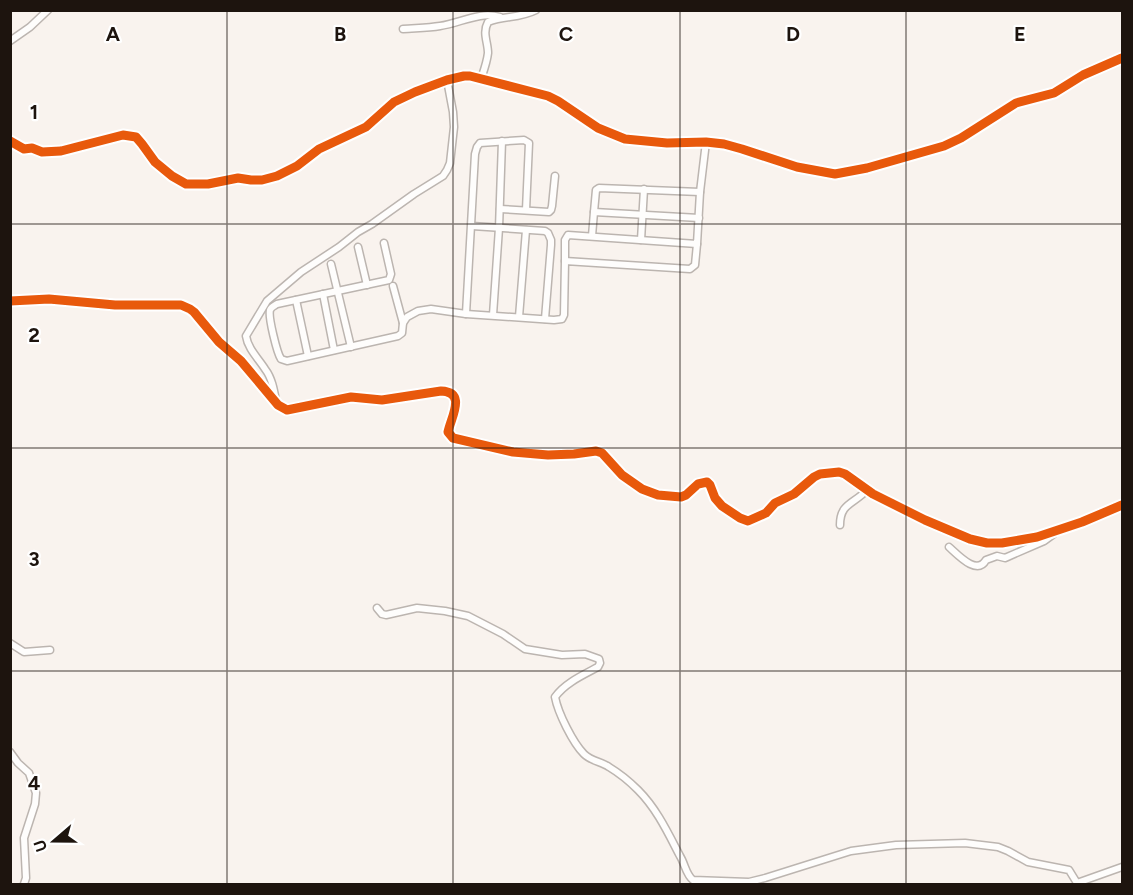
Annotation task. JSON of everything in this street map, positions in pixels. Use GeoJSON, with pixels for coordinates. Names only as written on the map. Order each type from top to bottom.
{"type":"FeatureCollection","features":[{"type":"Feature","properties":{"kind":"street"},"geometry":{"type":"LineString","coordinates":[[10,41],[48,10]]}},
{"type":"Feature","properties":{"kind":"street"},"geometry":{"type":"LineString","coordinates":[[403,29],[441,26],[482,15],[519,17],[536,10]]}},
{"type":"Feature","properties":{"kind":"street"},"geometry":{"type":"LineString","coordinates":[[481,79],[488,53],[486,25],[501,17]]}},
{"type":"Feature","properties":{"kind":"street"},"geometry":{"type":"LineString","coordinates":[[10,141],[24,149],[32,148],[42,152],[61,151],[129,135],[142,144],[163,169],[186,184],[208,184],[238,178],[262,180],[277,176],[297,166],[319,149],[366,126],[394,102],[447,80],[464,76],[548,96],[558,100],[598,128],[625,139],[667,143],[724,144],[806,169],[835,174],[903,158],[955,141],[1016,103],[1054,93],[1083,75],[1122,58]]}},
{"type":"Feature","properties":{"kind":"street"},"geometry":{"type":"LineString","coordinates":[[277,403],[267,371],[250,349],[246,336],[267,301],[301,272],[443,176],[450,163],[454,127],[447,80]]}},
{"type":"Feature","properties":{"kind":"street"},"geometry":{"type":"LineString","coordinates":[[466,314],[475,154],[478,145],[483,142],[524,140],[529,143],[526,210]]}},
{"type":"Feature","properties":{"kind":"street"},"geometry":{"type":"LineString","coordinates":[[493,315],[502,141]]}},
{"type":"Feature","properties":{"kind":"street"},"geometry":{"type":"LineString","coordinates":[[565,261],[690,270],[695,265],[706,142]]}},
{"type":"Feature","properties":{"kind":"street"},"geometry":{"type":"LineString","coordinates":[[500,209],[544,212],[551,210],[555,176]]}},
{"type":"Feature","properties":{"kind":"street"},"geometry":{"type":"LineString","coordinates":[[592,236],[597,188],[700,192]]}},
{"type":"Feature","properties":{"kind":"street"},"geometry":{"type":"LineString","coordinates":[[641,240],[645,189]]}},
{"type":"Feature","properties":{"kind":"street"},"geometry":{"type":"LineString","coordinates":[[594,212],[699,218]]}},
{"type":"Feature","properties":{"kind":"street"},"geometry":{"type":"LineString","coordinates":[[472,226],[548,233],[551,240],[545,319]]}},
{"type":"Feature","properties":{"kind":"street"},"geometry":{"type":"LineString","coordinates":[[519,317],[526,230]]}},
{"type":"Feature","properties":{"kind":"street"},"geometry":{"type":"LineString","coordinates":[[403,323],[411,314],[427,309],[554,320],[563,317],[565,240],[568,235],[697,244]]}},
{"type":"Feature","properties":{"kind":"street"},"geometry":{"type":"LineString","coordinates":[[384,243],[390,270],[389,280],[272,307],[270,310],[280,356],[284,360],[308,356],[398,336],[402,333],[403,323],[393,286]]}},
{"type":"Feature","properties":{"kind":"street"},"geometry":{"type":"LineString","coordinates":[[358,248],[367,285]]}},
{"type":"Feature","properties":{"kind":"street"},"geometry":{"type":"LineString","coordinates":[[331,264],[351,347]]}},
{"type":"Feature","properties":{"kind":"street"},"geometry":{"type":"LineString","coordinates":[[323,294],[334,350]]}},
{"type":"Feature","properties":{"kind":"street"},"geometry":{"type":"LineString","coordinates":[[10,301],[49,299],[115,305],[177,304],[194,312],[219,342],[241,361],[282,408],[292,410],[351,397],[382,399],[448,391],[456,400],[448,432],[453,438],[513,452],[574,454],[596,451],[602,453],[622,475],[642,489],[658,495],[681,497],[700,483],[707,482],[722,506],[745,521],[766,513],[776,503],[794,494],[814,477],[839,472],[867,490],[926,520],[976,541],[1002,543],[1037,537],[1122,505]]}},
{"type":"Feature","properties":{"kind":"street"},"geometry":{"type":"LineString","coordinates":[[296,300],[308,356]]}},
{"type":"Feature","properties":{"kind":"street"},"geometry":{"type":"LineString","coordinates":[[840,525],[840,519],[846,506],[861,497],[867,490]]}},
{"type":"Feature","properties":{"kind":"street"},"geometry":{"type":"LineString","coordinates":[[949,547],[967,563],[980,566],[986,560],[998,556],[1005,558],[1044,541],[1058,531]]}},
{"type":"Feature","properties":{"kind":"street"},"geometry":{"type":"LineString","coordinates":[[377,608],[386,615],[417,608],[468,616],[503,634],[525,649],[562,655],[585,654],[599,659],[598,667],[560,690],[555,697],[558,706],[572,737],[584,754],[608,766],[638,790],[661,820],[687,874],[693,880],[749,882],[851,851],[896,845],[965,843],[998,848],[1028,862],[1069,870],[1077,884],[1122,867]]}},
{"type":"Feature","properties":{"kind":"street"},"geometry":{"type":"LineString","coordinates":[[10,643],[24,652],[50,650]]}},
{"type":"Feature","properties":{"kind":"street"},"geometry":{"type":"LineString","coordinates":[[10,752],[29,773],[36,793],[36,804],[24,838],[26,878],[24,885]]}},
{"type":"Feature","properties":{"kind":"cycle path"},"geometry":{"type":"LineString","coordinates":[[10,141],[24,149],[32,148],[42,152],[61,151],[123,135],[136,137],[155,162],[186,184],[208,184],[238,178],[262,180],[277,176],[297,166],[319,149],[366,127],[394,102],[447,80],[470,76],[548,96],[598,128],[625,139],[667,143],[724,144],[797,167],[835,174],[867,168],[944,146],[961,138],[1016,103],[1054,93],[1083,75],[1122,58]]}},
{"type":"Feature","properties":{"kind":"cycle path"},"geometry":{"type":"LineString","coordinates":[[10,301],[49,299],[115,305],[181,305],[194,312],[219,342],[241,361],[278,405],[287,410],[351,397],[382,400],[441,391],[449,392],[455,400],[454,413],[448,432],[453,438],[513,452],[548,455],[596,451],[602,453],[622,475],[642,489],[658,495],[681,497],[698,484],[707,482],[722,506],[748,521],[766,513],[775,503],[794,494],[814,477],[839,472],[873,494],[925,520],[970,539],[987,543],[1037,537],[1082,522],[1122,505]]}}]}
